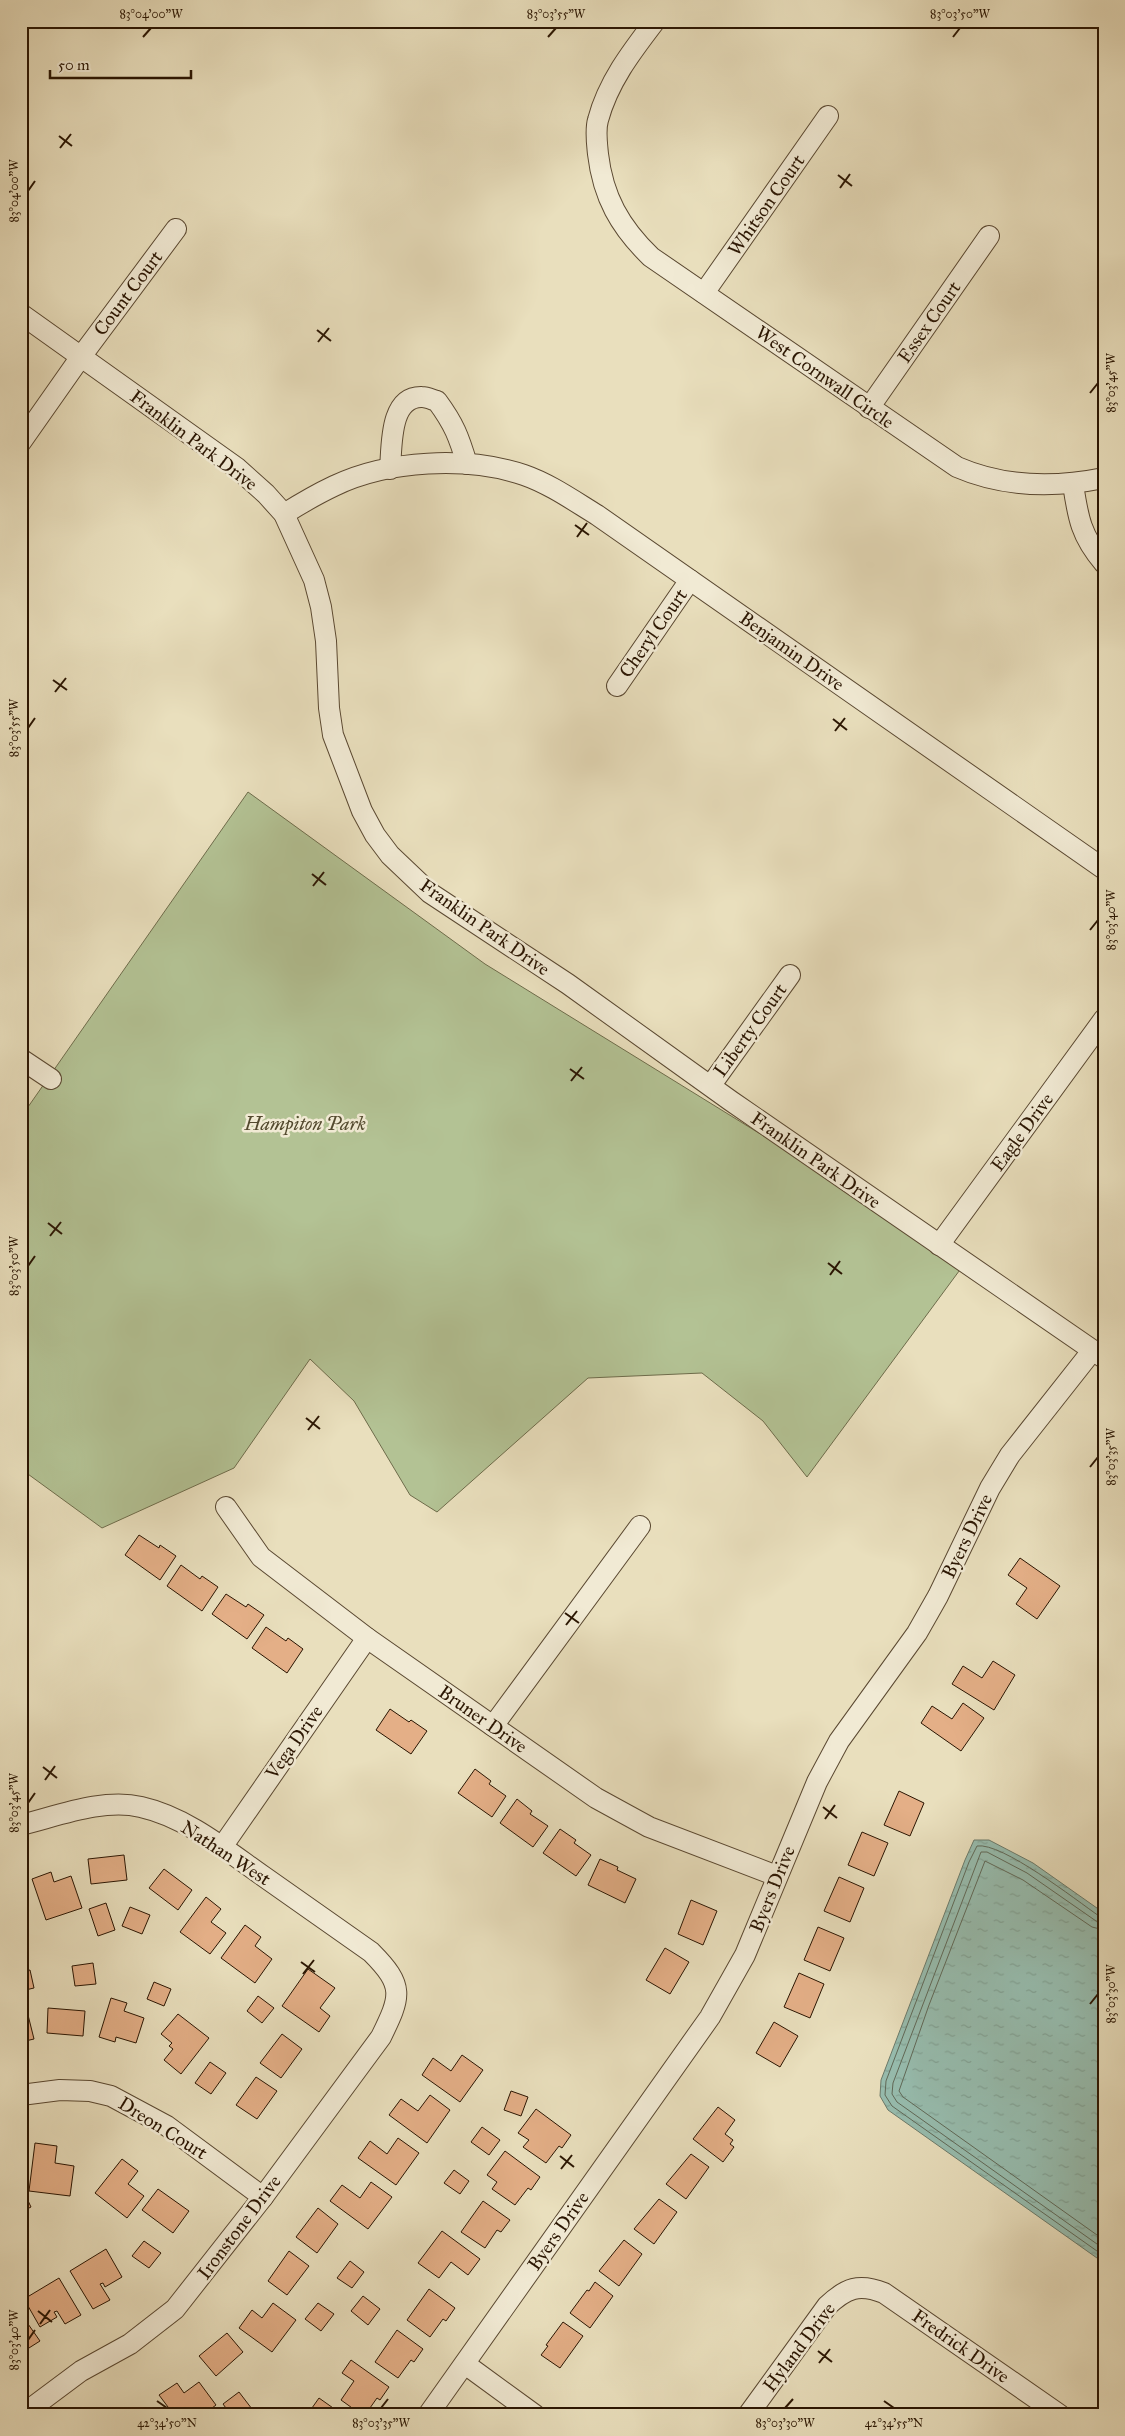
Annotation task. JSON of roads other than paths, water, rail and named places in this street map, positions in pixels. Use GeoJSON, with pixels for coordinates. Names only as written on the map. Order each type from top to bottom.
{"type":"FeatureCollection","features":[{"type":"Feature","properties":{"kind":"street","name":"West Cornwall Circle"},"geometry":{"type":"LineString","coordinates":[[656,21],[619,70],[598,121],[597,144],[601,175],[610,203],[619,221],[632,239],[651,257],[937,455],[979,476],[1021,483],[1072,484],[1104,478]]}},
{"type":"Feature","properties":{"kind":"street","name":"Whitson Court"},"geometry":{"type":"LineString","coordinates":[[704,293],[828,116]]}},
{"type":"Feature","properties":{"kind":"street","name":"Count Court"},"geometry":{"type":"LineString","coordinates":[[21,442],[80,358],[176,229]]}},
{"type":"Feature","properties":{"kind":"street","name":"Essex Court"},"geometry":{"type":"LineString","coordinates":[[869,408],[990,236]]}},
{"type":"Feature","properties":{"kind":"street","name":"Franklin Park Drive"},"geometry":{"type":"LineString","coordinates":[[21,314],[80,358],[237,468],[266,494],[284,514],[314,580],[321,606],[326,641],[329,708],[333,735],[351,785],[375,835],[390,854],[430,893],[568,984],[711,1085],[730,1101],[1098,1354]]}},
{"type":"Feature","properties":{"kind":"street"},"geometry":{"type":"LineString","coordinates":[[390,469],[393,430],[398,412],[406,401],[421,397],[437,401],[448,416],[458,432],[466,464]]}},
{"type":"Feature","properties":{"kind":"street","name":"Benjamin Drive"},"geometry":{"type":"LineString","coordinates":[[284,514],[334,486],[371,472],[420,465],[466,464],[524,475],[551,487],[597,516],[1104,869]]}},
{"type":"Feature","properties":{"kind":"street"},"geometry":{"type":"LineString","coordinates":[[1072,484],[1080,524],[1090,544],[1104,563]]}},
{"type":"Feature","properties":{"kind":"street","name":"Cheryl Court"},"geometry":{"type":"LineString","coordinates":[[617,686],[690,580]]}},
{"type":"Feature","properties":{"kind":"street","name":"Liberty Court"},"geometry":{"type":"LineString","coordinates":[[711,1085],[790,975]]}},
{"type":"Feature","properties":{"kind":"street","name":"Eagle Drive"},"geometry":{"type":"LineString","coordinates":[[939,1246],[1104,1019]]}},
{"type":"Feature","properties":{"kind":"street"},"geometry":{"type":"LineString","coordinates":[[21,1059],[51,1079]]}},
{"type":"Feature","properties":{"kind":"street","name":"Byers Drive"},"geometry":{"type":"LineString","coordinates":[[428,2415],[710,2017],[745,1955],[817,1782],[835,1750],[859,1711],[917,1633],[938,1596],[990,1488],[1010,1455],[1098,1354]]}},
{"type":"Feature","properties":{"kind":"street","name":"Bruner Drive"},"geometry":{"type":"LineString","coordinates":[[226,1507],[261,1557],[367,1638],[596,1798],[649,1827],[777,1876]]}},
{"type":"Feature","properties":{"kind":"street"},"geometry":{"type":"LineString","coordinates":[[492,1726],[640,1526]]}},
{"type":"Feature","properties":{"kind":"street","name":"Vega Drive"},"geometry":{"type":"LineString","coordinates":[[222,1846],[367,1638]]}},
{"type":"Feature","properties":{"kind":"street","name":"Nathan West"},"geometry":{"type":"LineString","coordinates":[[21,1825],[99,1806],[116,1805],[140,1806],[172,1818],[222,1846],[371,1952],[388,1970],[397,1986]]}},
{"type":"Feature","properties":{"kind":"street","name":"Ironstone Drive"},"geometry":{"type":"LineString","coordinates":[[22,2415],[81,2371],[130,2344],[175,2310],[263,2197],[381,2037],[394,2008],[397,1986]]}},
{"type":"Feature","properties":{"kind":"street","name":"Dreon Court"},"geometry":{"type":"LineString","coordinates":[[21,2095],[60,2090],[90,2091],[111,2096],[132,2105],[167,2126],[263,2197]]}},
{"type":"Feature","properties":{"kind":"street","name":"Hyland Drive"},"geometry":{"type":"LineString","coordinates":[[748,2415],[827,2306],[840,2294],[857,2287]]}},
{"type":"Feature","properties":{"kind":"street","name":"Fredrick Drive"},"geometry":{"type":"LineString","coordinates":[[857,2287],[871,2288],[884,2293],[1060,2415]]}},
{"type":"Feature","properties":{"kind":"street"},"geometry":{"type":"LineString","coordinates":[[465,2364],[535,2415]]}},
{"type":"Feature","properties":{"kind":"water"},"geometry":{"type":"Polygon","coordinates":[[[974,1840],[989,1840],[1033,1863],[1104,1913],[1104,2263],[888,2110],[880,2096],[881,2080],[974,1840]]]}},
{"type":"Feature","properties":{"kind":"park label","name":"Hampiton Park"},"geometry":{"type":"Point","coordinates":[305,1123]}}]}
